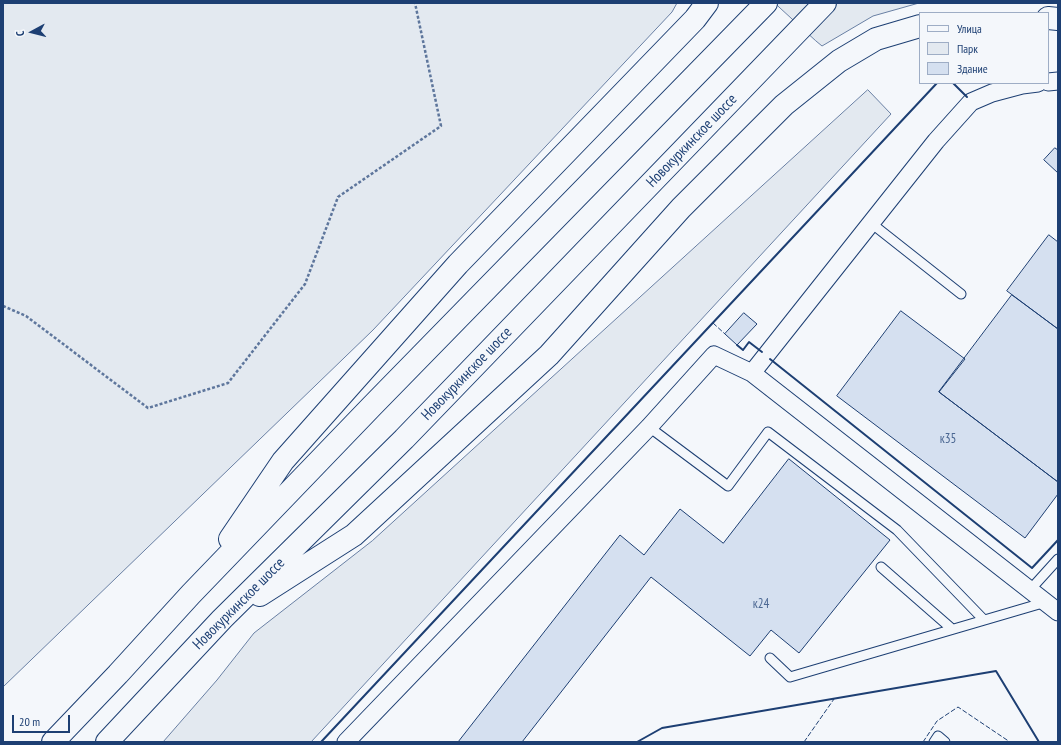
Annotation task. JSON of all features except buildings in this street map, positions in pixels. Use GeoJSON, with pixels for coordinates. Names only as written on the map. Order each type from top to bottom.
{"type":"FeatureCollection","features":[{"type":"Feature","properties":{"kind":"main road"},"geometry":{"type":"LineString","coordinates":[[192,594],[283,461],[458,264],[695,19],[707,3]]}},
{"type":"Feature","properties":{"kind":"main road"},"geometry":{"type":"LineString","coordinates":[[53,742],[372,406],[766,3]]}},
{"type":"Feature","properties":{"kind":"main road","name":"Новокуркинское шоссе"},"geometry":{"type":"LineString","coordinates":[[107,742],[222,619],[404,439],[825,3]]}},
{"type":"Feature","properties":{"kind":"main road"},"geometry":{"type":"LineString","coordinates":[[1051,3],[1058,6]]}},
{"type":"Feature","properties":{"kind":"main road"},"geometry":{"type":"LineString","coordinates":[[222,619],[354,534],[406,487],[549,355],[681,208],[784,104],[839,61],[876,39],[919,26]]}},
{"type":"Feature","properties":{"kind":"street"},"geometry":{"type":"LineString","coordinates":[[752,372],[936,141],[971,102],[992,93],[1030,84]]}},
{"type":"Feature","properties":{"kind":"street"},"geometry":{"type":"LineString","coordinates":[[346,742],[649,427],[714,355],[752,372],[1052,607]]}},
{"type":"Feature","properties":{"kind":"lane"},"geometry":{"type":"LineString","coordinates":[[871,223],[961,294]]}},
{"type":"Feature","properties":{"kind":"lane"},"geometry":{"type":"LineString","coordinates":[[649,427],[728,486],[768,432],[897,530],[984,620]]}},
{"type":"Feature","properties":{"kind":"lane"},"geometry":{"type":"LineString","coordinates":[[1030,590],[1058,559]]}},
{"type":"Feature","properties":{"kind":"lane"},"geometry":{"type":"LineString","coordinates":[[882,567],[952,629]]}},
{"type":"Feature","properties":{"kind":"lane"},"geometry":{"type":"LineString","coordinates":[[770,658],[790,677],[984,620],[1052,607]]}},
{"type":"Feature","properties":{"kind":"lane"},"geometry":{"type":"LineString","coordinates":[[934,742],[938,736],[945,742]]}},
{"type":"Feature","properties":{"kind":"path"},"geometry":{"type":"LineString","coordinates":[[3,306],[26,316],[148,408],[228,382],[305,284],[338,197],[441,126],[415,3]]}},
{"type":"Feature","properties":{"kind":"green space"},"geometry":{"type":"Polygon","coordinates":[[[3,3],[677,3],[672,12],[373,330],[3,687],[3,3]]]}},
{"type":"Feature","properties":{"kind":"green space"},"geometry":{"type":"Polygon","coordinates":[[[775,3],[919,3],[873,16],[822,46],[775,3]]]}},
{"type":"Feature","properties":{"kind":"green space"},"geometry":{"type":"Polygon","coordinates":[[[868,90],[891,114],[311,742],[163,742],[217,680],[254,633],[372,541],[868,90]]]}},
{"type":"Feature","properties":{"kind":"fence"},"geometry":{"type":"LineString","coordinates":[[713,323],[725,334]]}},
{"type":"Feature","properties":{"kind":"fence"},"geometry":{"type":"LineString","coordinates":[[804,742],[834,699]]}},
{"type":"Feature","properties":{"kind":"fence"},"geometry":{"type":"LineString","coordinates":[[923,742],[937,721],[958,707],[1010,742]]}},
{"type":"Feature","properties":{"kind":"wall"},"geometry":{"type":"LineString","coordinates":[[321,742],[936,84]]}},
{"type":"Feature","properties":{"kind":"wall"},"geometry":{"type":"LineString","coordinates":[[954,84],[967,97]]}},
{"type":"Feature","properties":{"kind":"wall"},"geometry":{"type":"LineString","coordinates":[[737,345],[743,350],[749,342],[762,352]]}},
{"type":"Feature","properties":{"kind":"wall"},"geometry":{"type":"LineString","coordinates":[[770,359],[1032,568],[1058,540]]}},
{"type":"Feature","properties":{"kind":"wall"},"geometry":{"type":"LineString","coordinates":[[637,742],[662,728],[996,671],[1039,742]]}}]}
